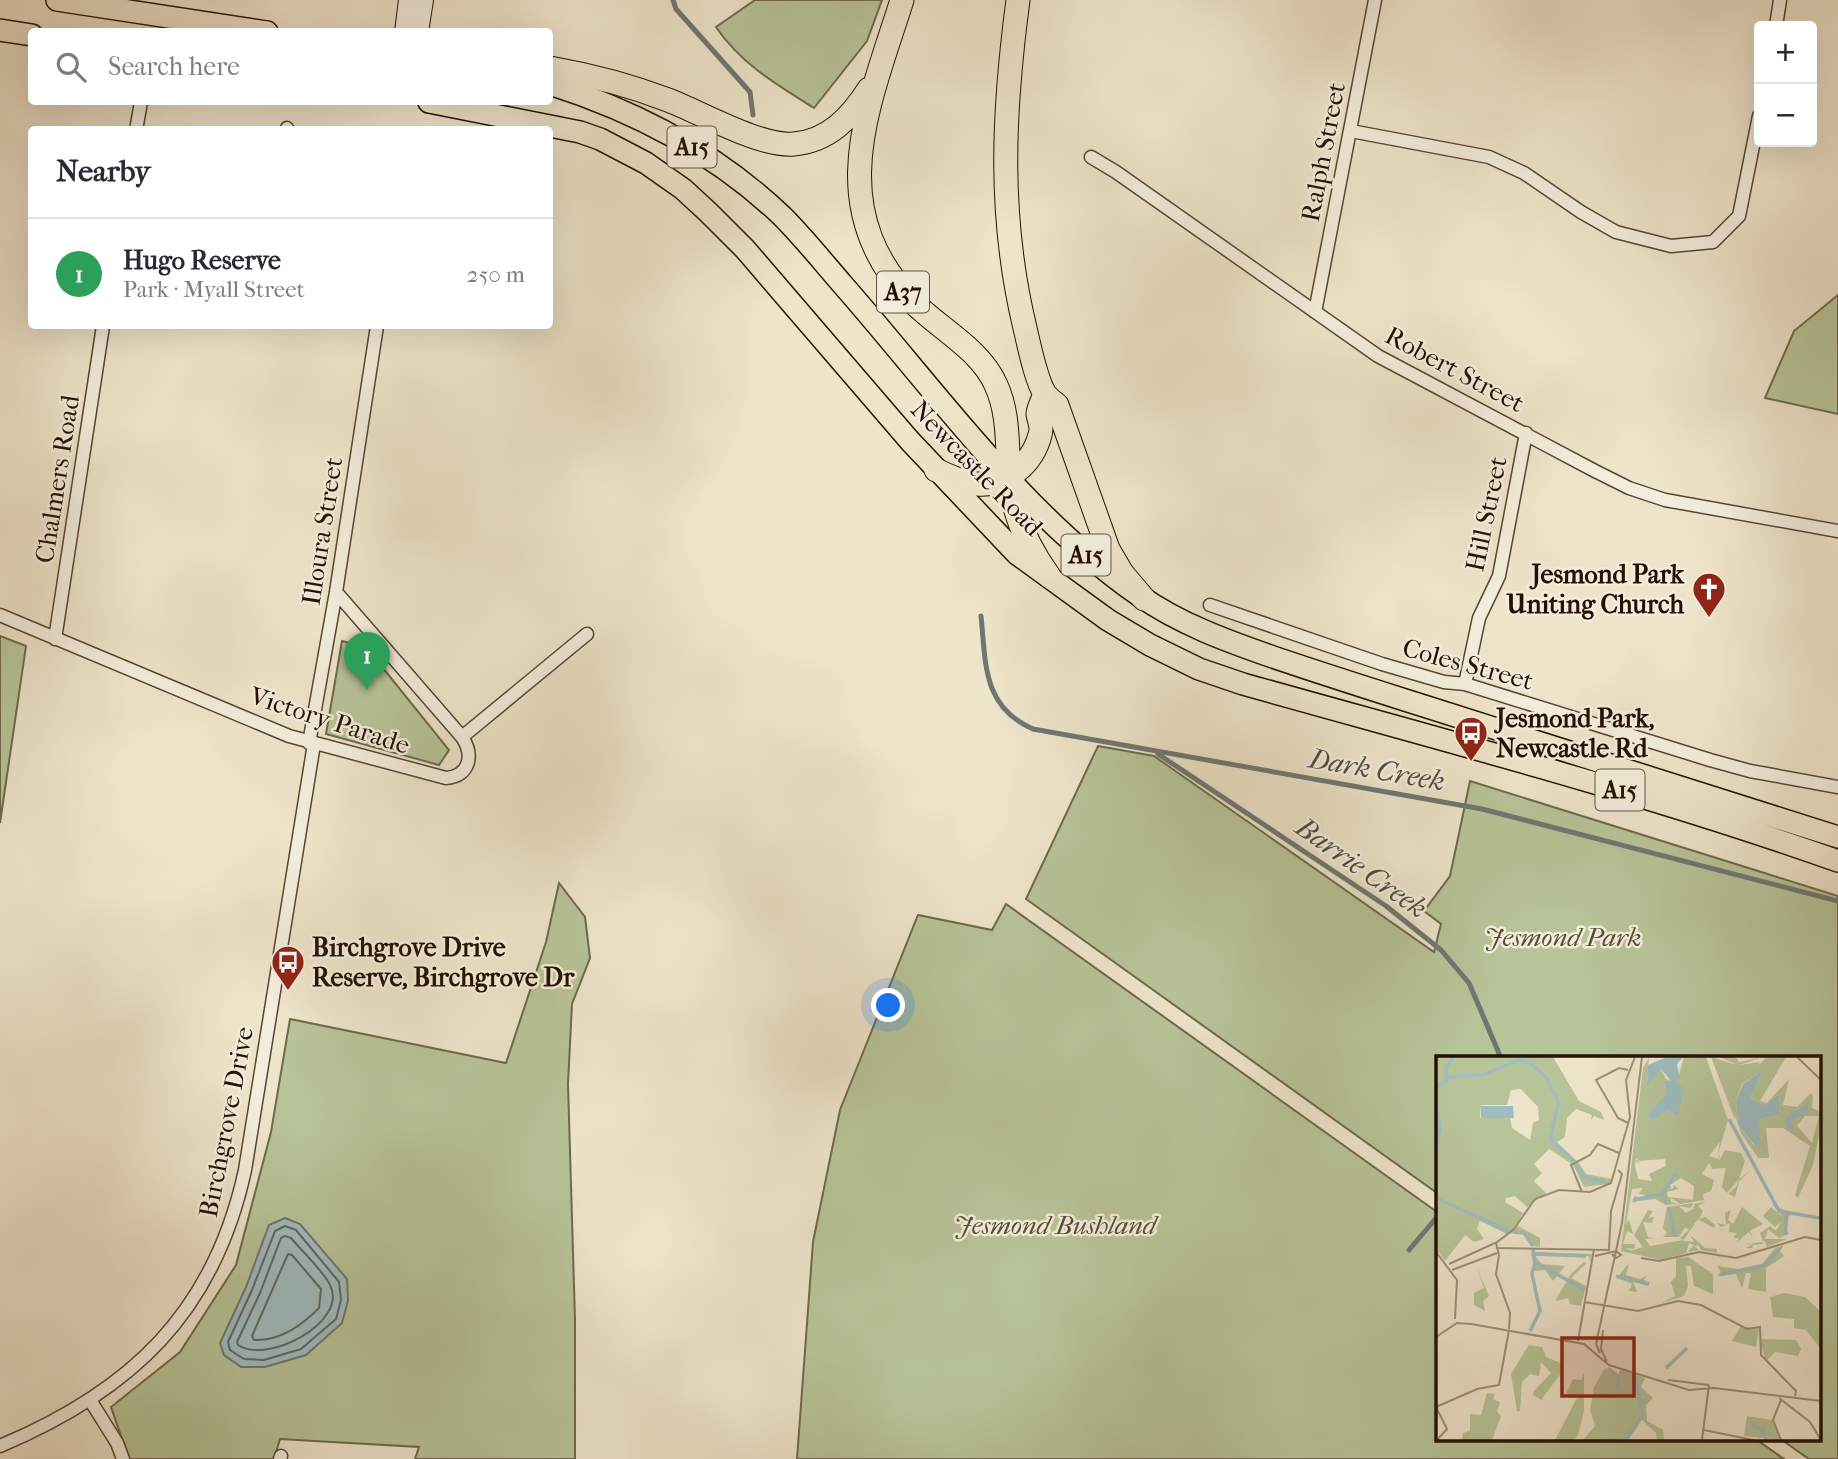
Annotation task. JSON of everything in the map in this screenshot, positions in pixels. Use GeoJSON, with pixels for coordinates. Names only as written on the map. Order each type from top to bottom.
{"type":"FeatureCollection","features":[{"type":"Feature","properties":{"kind":"highway"},"geometry":{"type":"LineString","coordinates":[[57,0],[241,28]]}},
{"type":"Feature","properties":{"kind":"highway","name":"A37"},"geometry":{"type":"LineString","coordinates":[[902,0],[876,77],[859,162],[859,192],[864,220],[883,264],[896,282],[923,312],[978,358],[994,381],[1007,420],[1009,477],[1013,501],[1031,551],[1049,576]]}},
{"type":"Feature","properties":{"kind":"highway"},"geometry":{"type":"LineString","coordinates":[[1018,0],[1006,91],[1005,196],[1019,306],[1045,394],[1057,405],[1108,549],[1122,573],[1143,599]]}},
{"type":"Feature","properties":{"kind":"highway"},"geometry":{"type":"LineString","coordinates":[[0,30],[28,34]]}},
{"type":"Feature","properties":{"kind":"highway"},"geometry":{"type":"LineString","coordinates":[[553,69],[634,88],[761,138],[787,144],[818,138],[838,127],[856,108],[876,77]]}},
{"type":"Feature","properties":{"kind":"highway","name":"Newcastle Road"},"geometry":{"type":"LineString","coordinates":[[553,86],[617,108],[698,150],[782,216],[1009,477],[1065,536],[1143,599],[1224,640],[1308,669],[1838,837]]}},
{"type":"Feature","properties":{"kind":"highway","name":"Newcastle Road"},"geometry":{"type":"LineString","coordinates":[[444,105],[550,126]]}},
{"type":"Feature","properties":{"kind":"highway","name":"Newcastle Road"},"geometry":{"type":"LineString","coordinates":[[553,127],[600,139],[646,163],[674,182],[745,249],[936,470],[1017,554],[1108,620],[1150,645],[1199,669],[1243,684],[1616,789],[1747,829],[1838,861]]}},
{"type":"Feature","properties":{"kind":"highway"},"geometry":{"type":"LineString","coordinates":[[936,470],[960,481],[977,484],[987,484],[1009,477],[1024,465],[1040,438],[1042,426],[1038,412],[1045,394]]}},
{"type":"Feature","properties":{"kind":"main road"},"geometry":{"type":"LineString","coordinates":[[404,28],[408,0]]}},
{"type":"Feature","properties":{"kind":"main road"},"geometry":{"type":"LineString","coordinates":[[420,28],[424,0]]}},
{"type":"Feature","properties":{"kind":"street","name":"Ralph Street"},"geometry":{"type":"LineString","coordinates":[[1315,312],[1375,0]]}},
{"type":"Feature","properties":{"kind":"street"},"geometry":{"type":"LineString","coordinates":[[1777,21],[1780,0]]}},
{"type":"Feature","properties":{"kind":"street"},"geometry":{"type":"LineString","coordinates":[[137,126],[140,105]]}},
{"type":"Feature","properties":{"kind":"street"},"geometry":{"type":"LineString","coordinates":[[1351,131],[1489,157],[1524,173],[1616,232],[1671,246],[1713,242],[1739,216],[1754,141]]}},
{"type":"Feature","properties":{"kind":"street","name":"Robert Street"},"geometry":{"type":"LineString","coordinates":[[1091,157],[1378,356],[1595,471],[1649,496],[1838,531]]}},
{"type":"Feature","properties":{"kind":"street","name":"Chalmers Road"},"geometry":{"type":"LineString","coordinates":[[55,639],[103,329]]}},
{"type":"Feature","properties":{"kind":"street","name":"Illoura Street"},"geometry":{"type":"LineString","coordinates":[[311,743],[377,329]]}},
{"type":"Feature","properties":{"kind":"street","name":"Hill Street"},"geometry":{"type":"LineString","coordinates":[[1465,684],[1479,618],[1499,576],[1526,433]]}},
{"type":"Feature","properties":{"kind":"street"},"geometry":{"type":"LineString","coordinates":[[336,592],[462,737],[587,634]]}},
{"type":"Feature","properties":{"kind":"street","name":"Coles Street"},"geometry":{"type":"LineString","coordinates":[[1210,605],[1388,666],[1444,682],[1465,684],[1750,771],[1838,786]]}},
{"type":"Feature","properties":{"kind":"street","name":"Victory Parade"},"geometry":{"type":"LineString","coordinates":[[0,615],[276,732],[311,743],[446,778],[460,775],[468,763],[469,751],[462,737]]}},
{"type":"Feature","properties":{"kind":"street","name":"Birchgrove Drive"},"geometry":{"type":"LineString","coordinates":[[0,1446],[42,1429],[90,1400],[143,1359],[167,1334],[200,1289],[232,1222],[245,1170],[311,743]]}},
{"type":"Feature","properties":{"kind":"street"},"geometry":{"type":"LineString","coordinates":[[90,1400],[117,1443],[123,1459]]}},
{"type":"Feature","properties":{"kind":"green space"},"geometry":{"type":"Polygon","coordinates":[[[755,0],[882,0],[867,41],[814,108],[748,63],[716,27],[755,0]]]}},
{"type":"Feature","properties":{"kind":"green space"},"geometry":{"type":"Polygon","coordinates":[[[1838,295],[1838,414],[1765,398],[1794,331],[1838,295]]]}},
{"type":"Feature","properties":{"kind":"green space"},"geometry":{"type":"Polygon","coordinates":[[[0,636],[26,646],[0,823],[0,636]]]}},
{"type":"Feature","properties":{"kind":"green space"},"geometry":{"type":"Polygon","coordinates":[[[342,641],[366,647],[449,750],[439,765],[326,734],[342,641]]]}},
{"type":"Feature","properties":{"kind":"green space","name":"Jesmond Park"},"geometry":{"type":"Polygon","coordinates":[[[1098,746],[1154,756],[1434,952],[1441,924],[1424,911],[1450,876],[1470,781],[1838,896],[1838,1459],[1809,1459],[1785,1442],[1820,1442],[1820,1056],[1436,1056],[1436,1192],[1026,899],[1098,746]]]}},
{"type":"Feature","properties":{"kind":"green space"},"geometry":{"type":"Polygon","coordinates":[[[559,883],[585,917],[590,958],[572,1004],[568,1084],[575,1320],[575,1459],[415,1459],[419,1447],[280,1439],[274,1459],[129,1459],[111,1407],[180,1352],[236,1265],[271,1132],[290,1019],[506,1063],[546,942],[559,883]]]}},
{"type":"Feature","properties":{"kind":"green space","name":"Jesmond Bushland"},"geometry":{"type":"Polygon","coordinates":[[[1006,904],[1436,1211],[1436,1442],[1760,1442],[1784,1459],[797,1459],[813,1242],[840,1110],[918,915],[992,930],[1006,904]]]}},
{"type":"Feature","properties":{"kind":"water"},"geometry":{"type":"Polygon","coordinates":[[[285,1218],[300,1224],[347,1279],[348,1301],[342,1323],[306,1355],[265,1367],[241,1367],[224,1355],[220,1343],[246,1287],[269,1225],[285,1218]]]}},
{"type":"Feature","properties":{"kind":"waterway","name":"Dark Creek"},"geometry":{"type":"LineString","coordinates":[[673,0],[676,9],[750,92],[753,115]]}},
{"type":"Feature","properties":{"kind":"waterway","name":"Dark Creek"},"geometry":{"type":"LineString","coordinates":[[981,616],[986,667],[995,696],[1016,720],[1033,729],[1482,809],[1838,901]]}},
{"type":"Feature","properties":{"kind":"waterway","name":"Barrie Creek"},"geometry":{"type":"LineString","coordinates":[[1158,754],[1386,906],[1441,950],[1469,983],[1500,1056]]}},
{"type":"Feature","properties":{"kind":"waterway","name":"Barrie Creek"},"geometry":{"type":"LineString","coordinates":[[1409,1250],[1436,1218]]}},
{"type":"Feature","properties":{"kind":"place","name":"Jesmond Park Uniting Church"},"geometry":{"type":"Point","coordinates":[1709,619]}},
{"type":"Feature","properties":{"kind":"place","name":"Hugo Reserve"},"geometry":{"type":"Point","coordinates":[367,690]}},
{"type":"Feature","properties":{"kind":"place","name":"Jesmond Park, Newcastle Rd"},"geometry":{"type":"Point","coordinates":[1471,763]}},
{"type":"Feature","properties":{"kind":"place","name":"Birchgrove Drive Reserve, Birchgrove Dr"},"geometry":{"type":"Point","coordinates":[288,992]}}]}
